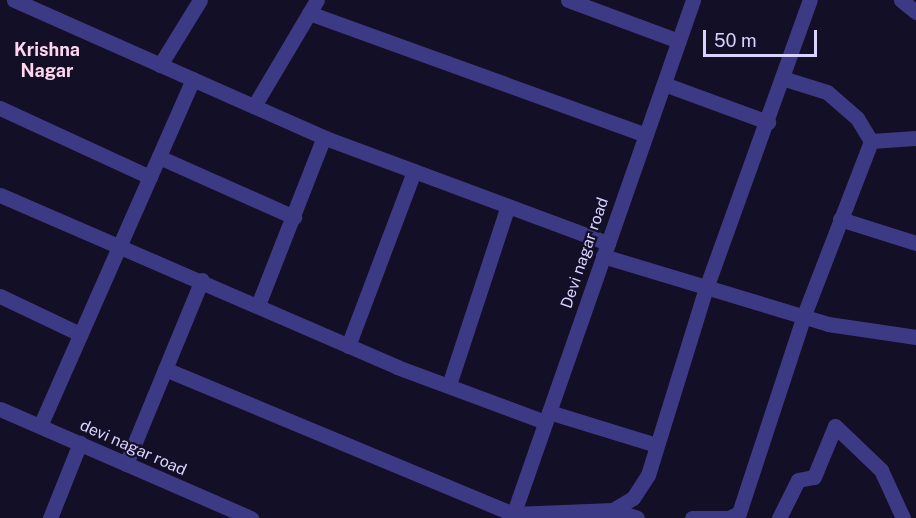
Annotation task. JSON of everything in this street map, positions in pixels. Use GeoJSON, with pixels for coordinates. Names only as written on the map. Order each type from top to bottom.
{"type":"FeatureCollection","features":[{"type":"Feature","properties":{"kind":"street"},"geometry":{"type":"LineString","coordinates":[[14,0],[324,137],[508,206],[606,249],[707,286],[804,315],[916,337]]}},
{"type":"Feature","properties":{"kind":"street"},"geometry":{"type":"LineString","coordinates":[[160,64],[200,0]]}},
{"type":"Feature","properties":{"kind":"street"},"geometry":{"type":"LineString","coordinates":[[568,0],[679,41]]}},
{"type":"Feature","properties":{"kind":"street","name":"Devi nagar road"},"geometry":{"type":"LineString","coordinates":[[513,516],[693,0]]}},
{"type":"Feature","properties":{"kind":"street"},"geometry":{"type":"LineString","coordinates":[[613,510],[638,490],[656,445],[707,286],[768,122],[810,0]]}},
{"type":"Feature","properties":{"kind":"street"},"geometry":{"type":"LineString","coordinates":[[901,0],[916,12]]}},
{"type":"Feature","properties":{"kind":"street"},"geometry":{"type":"LineString","coordinates":[[254,106],[313,6],[646,135]]}},
{"type":"Feature","properties":{"kind":"street"},"geometry":{"type":"LineString","coordinates":[[782,78],[827,92],[857,118],[872,141]]}},
{"type":"Feature","properties":{"kind":"street"},"geometry":{"type":"LineString","coordinates":[[40,426],[193,79]]}},
{"type":"Feature","properties":{"kind":"street"},"geometry":{"type":"LineString","coordinates":[[664,84],[768,122]]}},
{"type":"Feature","properties":{"kind":"street"},"geometry":{"type":"LineString","coordinates":[[0,108],[150,177]]}},
{"type":"Feature","properties":{"kind":"street"},"geometry":{"type":"LineString","coordinates":[[258,305],[324,137]]}},
{"type":"Feature","properties":{"kind":"street"},"geometry":{"type":"LineString","coordinates":[[872,141],[916,138]]}},
{"type":"Feature","properties":{"kind":"street"},"geometry":{"type":"LineString","coordinates":[[692,518],[735,517],[804,315],[872,141]]}},
{"type":"Feature","properties":{"kind":"street"},"geometry":{"type":"LineString","coordinates":[[159,157],[294,217]]}},
{"type":"Feature","properties":{"kind":"street"},"geometry":{"type":"LineString","coordinates":[[348,346],[414,171]]}},
{"type":"Feature","properties":{"kind":"street"},"geometry":{"type":"LineString","coordinates":[[0,195],[118,248],[202,280],[348,346],[448,386],[547,417],[656,445]]}},
{"type":"Feature","properties":{"kind":"street"},"geometry":{"type":"LineString","coordinates":[[448,386],[508,206]]}},
{"type":"Feature","properties":{"kind":"street"},"geometry":{"type":"LineString","coordinates":[[840,219],[916,243]]}},
{"type":"Feature","properties":{"kind":"street"},"geometry":{"type":"LineString","coordinates":[[126,464],[202,280]]}},
{"type":"Feature","properties":{"kind":"street"},"geometry":{"type":"LineString","coordinates":[[0,296],[80,334]]}},
{"type":"Feature","properties":{"kind":"street"},"geometry":{"type":"LineString","coordinates":[[165,369],[513,516],[574,516],[613,510],[637,518]]}},
{"type":"Feature","properties":{"kind":"street","name":"devi nagar road"},"geometry":{"type":"LineString","coordinates":[[0,409],[251,518]]}},
{"type":"Feature","properties":{"kind":"street"},"geometry":{"type":"LineString","coordinates":[[779,518],[798,480],[814,477],[835,426],[881,470],[903,518]]}},
{"type":"Feature","properties":{"kind":"street"},"geometry":{"type":"LineString","coordinates":[[50,518],[80,443]]}},
{"type":"Feature","properties":{"kind":"district","name":"Krishna Nagar"},"geometry":{"type":"Point","coordinates":[47,61]}}]}
